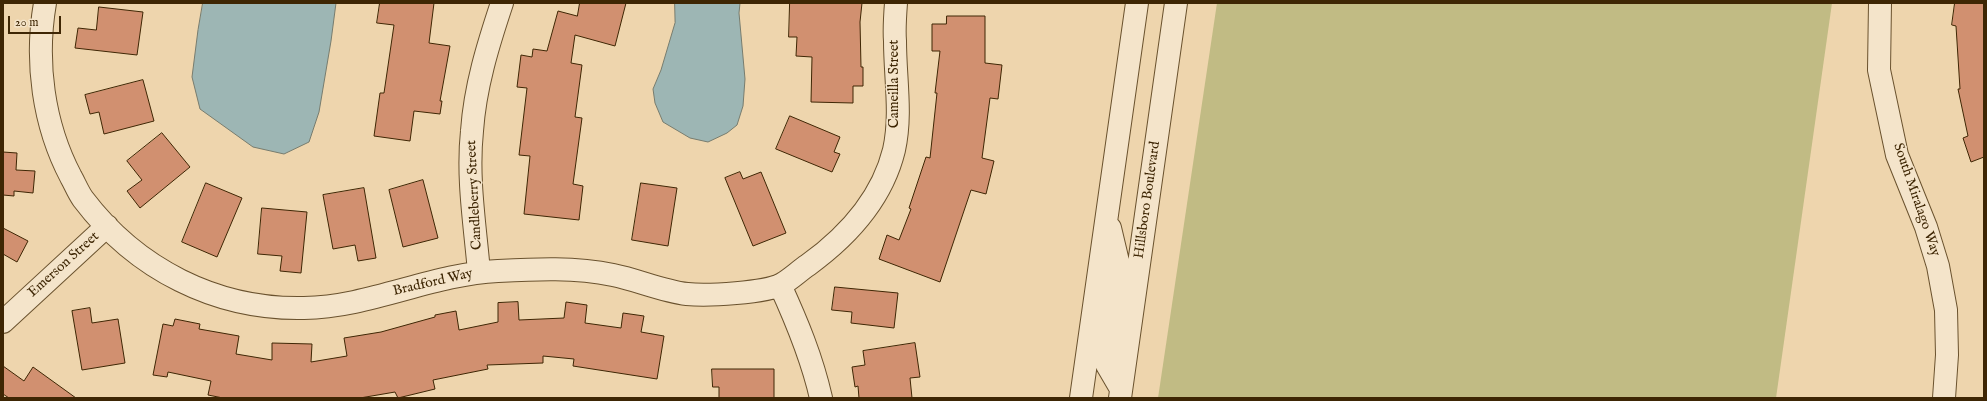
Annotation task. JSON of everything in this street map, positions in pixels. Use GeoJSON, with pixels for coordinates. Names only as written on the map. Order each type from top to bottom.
{"type":"FeatureCollection","features":[{"type":"Feature","properties":{"kind":"street","name":"Emerson Street"},"geometry":{"type":"LineString","coordinates":[[3,322],[107,226],[82,197],[64,164],[52,135],[41,66],[40,29],[45,3]]}},
{"type":"Feature","properties":{"kind":"street","name":"Candleberry Street"},"geometry":{"type":"LineString","coordinates":[[479,272],[470,171],[472,131],[477,91],[484,60],[502,3]]}},
{"type":"Feature","properties":{"kind":"street","name":"Cameilla Street"},"geometry":{"type":"LineString","coordinates":[[780,285],[821,256],[845,235],[870,206],[884,178],[893,151],[898,117],[895,41],[896,3]]}},
{"type":"Feature","properties":{"kind":"street"},"geometry":{"type":"LineString","coordinates":[[1084,397],[1137,3]]}},
{"type":"Feature","properties":{"kind":"street","name":"Hillsboro Boulevard"},"geometry":{"type":"LineString","coordinates":[[1120,393],[1176,3]]}},
{"type":"Feature","properties":{"kind":"street","name":"South Miralago Way"},"geometry":{"type":"LineString","coordinates":[[1880,3],[1879,70],[1897,155],[1934,253],[1946,310],[1947,355],[1944,398]]}},
{"type":"Feature","properties":{"kind":"street"},"geometry":{"type":"LineString","coordinates":[[1108,217],[1119,266],[1107,365],[1120,393]]}},
{"type":"Feature","properties":{"kind":"street","name":"Bradford Way"},"geometry":{"type":"LineString","coordinates":[[107,226],[130,248],[158,269],[214,294],[244,304],[271,308],[307,308],[343,305],[422,284],[479,272],[532,269],[612,275],[685,294],[728,293],[780,285]]}},
{"type":"Feature","properties":{"kind":"street"},"geometry":{"type":"LineString","coordinates":[[780,285],[800,329],[814,370],[821,398]]}},
{"type":"Feature","properties":{"kind":"shaded area"},"geometry":{"type":"Polygon","coordinates":[[[1217,3],[1832,3],[1776,398],[1158,398],[1217,3]]]}},
{"type":"Feature","properties":{"kind":"water"},"geometry":{"type":"Polygon","coordinates":[[[203,3],[336,3],[319,112],[309,142],[284,154],[253,147],[200,109],[192,77],[203,3]]]}},
{"type":"Feature","properties":{"kind":"water"},"geometry":{"type":"Polygon","coordinates":[[[675,3],[740,3],[739,13],[745,79],[743,106],[737,125],[727,133],[708,142],[690,138],[663,122],[655,103],[653,89],[661,70],[675,23],[675,3]]]}},
{"type":"Feature","properties":{"kind":"building"},"geometry":{"type":"Polygon","coordinates":[[[380,3],[434,3],[429,43],[450,46],[440,101],[442,101],[440,114],[414,111],[410,141],[374,136],[380,93],[384,93],[394,25],[377,23],[380,3]]]}},
{"type":"Feature","properties":{"kind":"building"},"geometry":{"type":"Polygon","coordinates":[[[580,3],[626,3],[615,46],[575,35],[571,63],[582,65],[575,117],[582,118],[573,184],[583,186],[579,220],[524,214],[530,156],[519,155],[527,88],[517,87],[521,55],[532,57],[533,49],[547,51],[558,11],[577,16],[580,3]]]}},
{"type":"Feature","properties":{"kind":"building"},"geometry":{"type":"Polygon","coordinates":[[[790,3],[862,3],[860,22],[863,86],[853,86],[853,103],[811,102],[812,57],[796,56],[797,37],[789,37],[790,3]]]}},
{"type":"Feature","properties":{"kind":"building"},"geometry":{"type":"Polygon","coordinates":[[[1955,3],[1984,3],[1984,157],[1971,162],[1963,138],[1968,136],[1958,89],[1960,89],[1956,26],[1952,25],[1955,3]]]}},
{"type":"Feature","properties":{"kind":"building"},"geometry":{"type":"Polygon","coordinates":[[[99,7],[143,12],[137,55],[75,48],[78,28],[96,30],[99,7]]]}},
{"type":"Feature","properties":{"kind":"building"},"geometry":{"type":"Polygon","coordinates":[[[947,16],[985,16],[985,63],[1002,65],[998,99],[990,98],[982,158],[994,161],[986,194],[971,190],[940,282],[879,259],[887,235],[899,240],[911,209],[909,208],[926,157],[930,158],[940,51],[932,51],[932,24],[946,24],[947,16]]]}},
{"type":"Feature","properties":{"kind":"building"},"geometry":{"type":"Polygon","coordinates":[[[143,80],[154,121],[104,134],[99,112],[90,114],[85,95],[143,80]]]}},
{"type":"Feature","properties":{"kind":"building"},"geometry":{"type":"Polygon","coordinates":[[[790,116],[840,137],[834,152],[840,154],[832,172],[776,149],[790,116]]]}},
{"type":"Feature","properties":{"kind":"building"},"geometry":{"type":"Polygon","coordinates":[[[162,133],[190,167],[140,208],[127,191],[142,180],[127,161],[162,133]]]}},
{"type":"Feature","properties":{"kind":"building"},"geometry":{"type":"Polygon","coordinates":[[[3,152],[17,153],[16,170],[35,171],[33,193],[14,191],[14,196],[3,195],[3,152]]]}},
{"type":"Feature","properties":{"kind":"building"},"geometry":{"type":"Polygon","coordinates":[[[740,172],[743,179],[761,172],[786,233],[753,246],[725,178],[740,172]]]}},
{"type":"Feature","properties":{"kind":"building"},"geometry":{"type":"Polygon","coordinates":[[[423,180],[438,238],[403,247],[389,190],[423,180]]]}},
{"type":"Feature","properties":{"kind":"building"},"geometry":{"type":"Polygon","coordinates":[[[206,183],[242,198],[217,257],[182,242],[206,183]]]}},
{"type":"Feature","properties":{"kind":"building"},"geometry":{"type":"Polygon","coordinates":[[[641,183],[677,188],[668,246],[632,240],[641,183]]]}},
{"type":"Feature","properties":{"kind":"building"},"geometry":{"type":"Polygon","coordinates":[[[364,188],[376,258],[358,261],[355,245],[333,249],[323,195],[364,188]]]}},
{"type":"Feature","properties":{"kind":"building"},"geometry":{"type":"Polygon","coordinates":[[[262,208],[307,212],[301,273],[280,271],[282,256],[258,254],[262,208]]]}},
{"type":"Feature","properties":{"kind":"building"},"geometry":{"type":"Polygon","coordinates":[[[3,228],[28,241],[17,262],[3,254],[3,228]]]}},
{"type":"Feature","properties":{"kind":"building"},"geometry":{"type":"Polygon","coordinates":[[[835,287],[898,293],[894,328],[851,323],[852,312],[832,310],[835,287]]]}},
{"type":"Feature","properties":{"kind":"building"},"geometry":{"type":"Polygon","coordinates":[[[518,302],[519,320],[564,318],[566,302],[587,305],[585,323],[621,328],[623,313],[644,316],[641,332],[664,336],[657,379],[573,366],[574,359],[543,356],[543,363],[487,365],[488,369],[433,380],[435,389],[398,398],[395,392],[360,398],[223,398],[208,395],[211,381],[168,372],[167,377],[153,375],[163,324],[173,326],[175,319],[200,324],[199,329],[239,336],[236,354],[272,360],[272,343],[312,344],[311,362],[347,356],[344,338],[381,332],[435,317],[435,315],[456,311],[459,330],[498,322],[498,303],[518,302]]]}},
{"type":"Feature","properties":{"kind":"building"},"geometry":{"type":"Polygon","coordinates":[[[90,308],[92,323],[118,319],[125,363],[82,370],[72,311],[90,308]]]}},
{"type":"Feature","properties":{"kind":"building"},"geometry":{"type":"Polygon","coordinates":[[[915,343],[920,377],[910,378],[912,398],[859,398],[858,386],[855,387],[852,367],[865,365],[863,351],[915,343]]]}},
{"type":"Feature","properties":{"kind":"building"},"geometry":{"type":"Polygon","coordinates":[[[3,366],[24,381],[33,367],[76,398],[9,398],[3,394],[3,366]]]}},
{"type":"Feature","properties":{"kind":"building"},"geometry":{"type":"Polygon","coordinates":[[[712,369],[774,369],[774,398],[719,398],[719,387],[713,387],[712,369]]]}}]}
